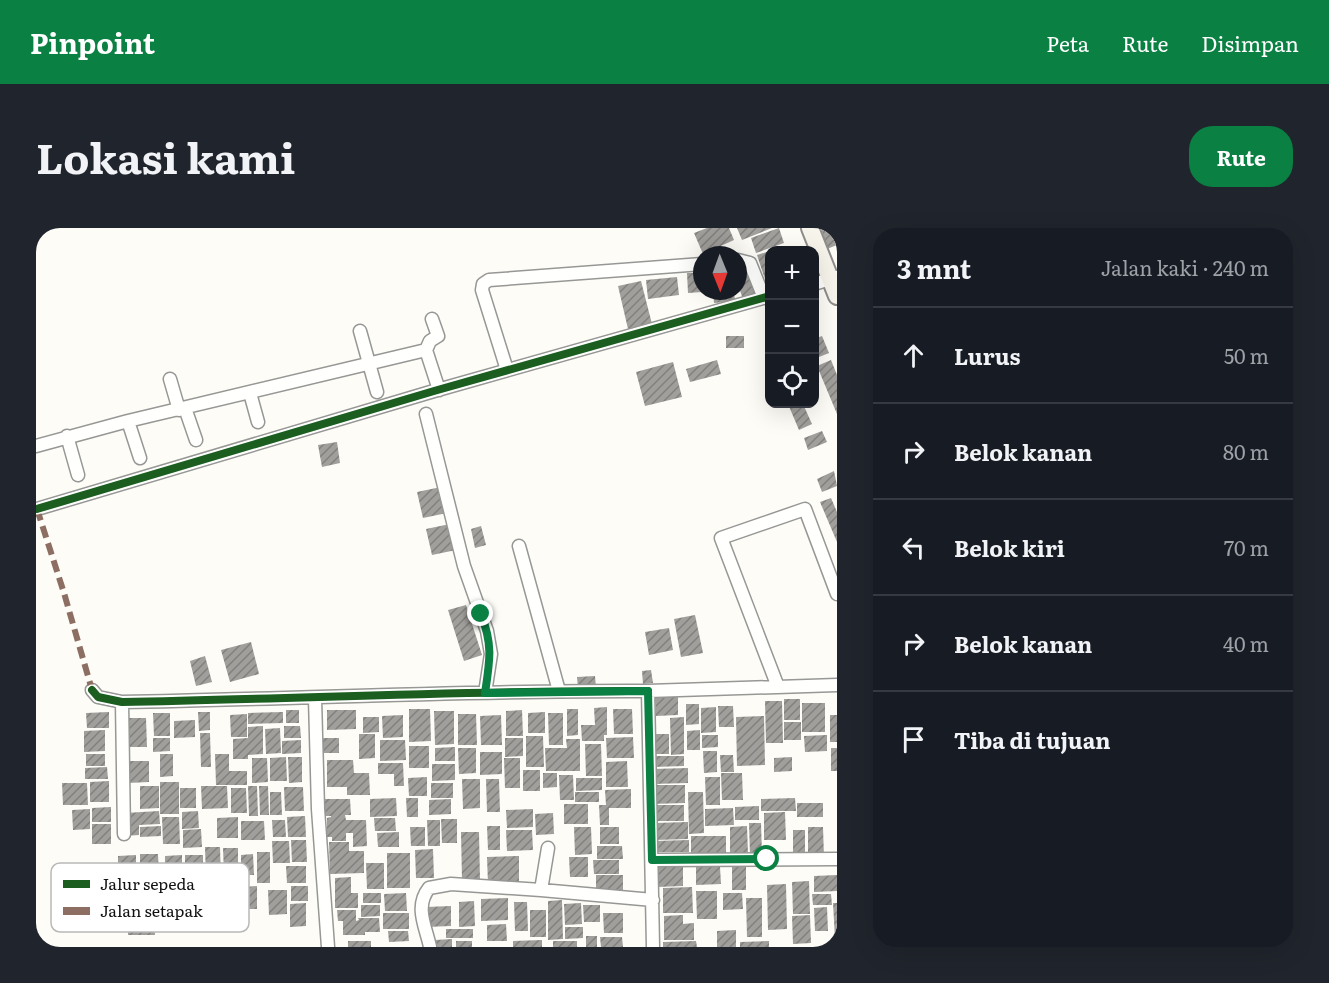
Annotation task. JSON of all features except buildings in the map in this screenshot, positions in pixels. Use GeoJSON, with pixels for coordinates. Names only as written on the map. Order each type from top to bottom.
{"type":"FeatureCollection","features":[{"type":"Feature","properties":{"kind":"street"},"geometry":{"type":"LineString","coordinates":[[810,228],[827,280],[837,296]]}},
{"type":"Feature","properties":{"kind":"street"},"geometry":{"type":"LineString","coordinates":[[747,262],[750,262],[765,293]]}},
{"type":"Feature","properties":{"kind":"street"},"geometry":{"type":"LineString","coordinates":[[507,370],[482,290],[483,284],[489,280],[693,265]]}},
{"type":"Feature","properties":{"kind":"street"},"geometry":{"type":"LineString","coordinates":[[37,509],[507,370],[765,298]]}},
{"type":"Feature","properties":{"kind":"street"},"geometry":{"type":"LineString","coordinates":[[432,319],[438,336],[430,341],[426,350],[439,390]]}},
{"type":"Feature","properties":{"kind":"street"},"geometry":{"type":"LineString","coordinates":[[360,331],[377,392]]}},
{"type":"Feature","properties":{"kind":"street"},"geometry":{"type":"LineString","coordinates":[[36,446],[67,436],[426,350]]}},
{"type":"Feature","properties":{"kind":"street"},"geometry":{"type":"LineString","coordinates":[[170,379],[196,440]]}},
{"type":"Feature","properties":{"kind":"street"},"geometry":{"type":"LineString","coordinates":[[250,393],[258,422]]}},
{"type":"Feature","properties":{"kind":"street"},"geometry":{"type":"LineString","coordinates":[[426,414],[464,566],[487,631],[491,654],[485,693]]}},
{"type":"Feature","properties":{"kind":"street"},"geometry":{"type":"LineString","coordinates":[[128,421],[140,458]]}},
{"type":"Feature","properties":{"kind":"street"},"geometry":{"type":"LineString","coordinates":[[67,436],[78,475]]}},
{"type":"Feature","properties":{"kind":"street"},"geometry":{"type":"LineString","coordinates":[[778,687],[721,538],[805,509],[837,594]]}},
{"type":"Feature","properties":{"kind":"street"},"geometry":{"type":"LineString","coordinates":[[519,546],[559,691]]}},
{"type":"Feature","properties":{"kind":"street"},"geometry":{"type":"LineString","coordinates":[[92,690],[98,697],[122,702],[837,685]]}},
{"type":"Feature","properties":{"kind":"street"},"geometry":{"type":"LineString","coordinates":[[648,691],[653,947]]}},
{"type":"Feature","properties":{"kind":"street"},"geometry":{"type":"LineString","coordinates":[[315,698],[317,799],[328,947]]}},
{"type":"Feature","properties":{"kind":"street"},"geometry":{"type":"LineString","coordinates":[[122,702],[124,834]]}},
{"type":"Feature","properties":{"kind":"street"},"geometry":{"type":"LineString","coordinates":[[541,890],[548,848]]}},
{"type":"Feature","properties":{"kind":"street"},"geometry":{"type":"LineString","coordinates":[[652,860],[837,859]]}},
{"type":"Feature","properties":{"kind":"street"},"geometry":{"type":"LineString","coordinates":[[430,947],[422,919],[423,896],[429,888],[451,884],[652,900]]}},
{"type":"Feature","properties":{"kind":"marked path"},"geometry":{"type":"LineString","coordinates":[[37,509],[92,690]]}},
{"type":"Feature","properties":{"kind":"cycle path"},"geometry":{"type":"LineString","coordinates":[[37,509],[434,391],[765,297]]}},
{"type":"Feature","properties":{"kind":"cycle path"},"geometry":{"type":"LineString","coordinates":[[92,690],[98,697],[122,702],[451,693],[648,691]]}},
{"type":"Feature","properties":{"kind":"route"},"geometry":{"type":"LineString","coordinates":[[481,614],[491,654],[485,693],[648,691],[652,860],[767,859]]}}]}
